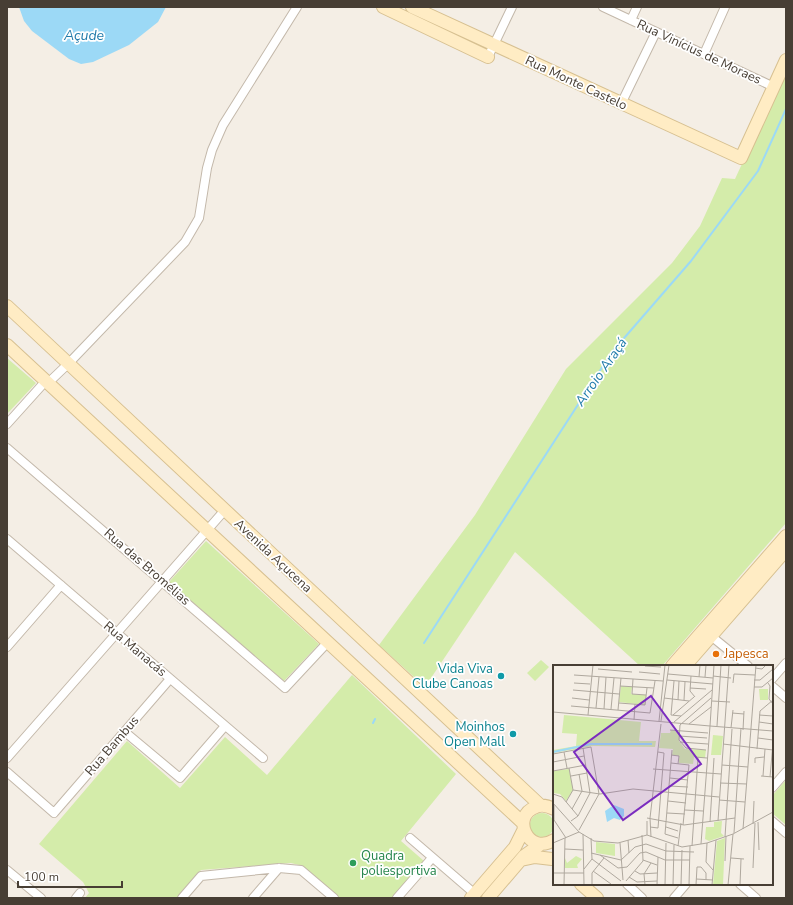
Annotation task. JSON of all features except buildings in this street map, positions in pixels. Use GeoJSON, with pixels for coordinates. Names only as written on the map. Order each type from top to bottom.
{"type":"FeatureCollection","features":[{"type":"Feature","properties":{"kind":"main road"},"geometry":{"type":"LineString","coordinates":[[383,7],[488,57]]}},
{"type":"Feature","properties":{"kind":"main road","name":"Rua Monte Castelo"},"geometry":{"type":"LineString","coordinates":[[412,7],[741,158],[774,87]]}},
{"type":"Feature","properties":{"kind":"main road"},"geometry":{"type":"LineString","coordinates":[[774,87],[786,60]]}},
{"type":"Feature","properties":{"kind":"main road","name":"Avenida Açucena"},"geometry":{"type":"LineString","coordinates":[[7,306],[224,511],[549,805]]}},
{"type":"Feature","properties":{"kind":"main road","name":"Avenida Açucena"},"geometry":{"type":"LineString","coordinates":[[7,345],[523,826],[530,839],[547,842]]}},
{"type":"Feature","properties":{"kind":"main road"},"geometry":{"type":"LineString","coordinates":[[673,665],[786,536]]}},
{"type":"Feature","properties":{"kind":"main road"},"geometry":{"type":"LineString","coordinates":[[686,665],[786,550]]}},
{"type":"Feature","properties":{"kind":"main road"},"geometry":{"type":"LineString","coordinates":[[473,896],[515,847],[529,811],[549,805]]}},
{"type":"Feature","properties":{"kind":"main road"},"geometry":{"type":"LineString","coordinates":[[488,898],[521,860],[547,842]]}},
{"type":"Feature","properties":{"kind":"main road"},"geometry":{"type":"LineString","coordinates":[[547,842],[547,849],[553,860]]}},
{"type":"Feature","properties":{"kind":"main road"},"geometry":{"type":"LineString","coordinates":[[521,860],[535,857],[553,860]]}},
{"type":"Feature","properties":{"kind":"main road"},"geometry":{"type":"LineString","coordinates":[[582,885],[596,898]]}},
{"type":"Feature","properties":{"kind":"street"},"geometry":{"type":"LineString","coordinates":[[7,424],[43,384],[48,383],[69,363],[178,250],[191,233],[198,218],[207,168],[212,150],[223,125],[297,7]]}},
{"type":"Feature","properties":{"kind":"street"},"geometry":{"type":"LineString","coordinates":[[488,57],[512,7]]}},
{"type":"Feature","properties":{"kind":"street","name":"Rua Vinícius de Moraes"},"geometry":{"type":"LineString","coordinates":[[603,7],[774,87]]}},
{"type":"Feature","properties":{"kind":"street"},"geometry":{"type":"LineString","coordinates":[[631,20],[637,7]]}},
{"type":"Feature","properties":{"kind":"street"},"geometry":{"type":"LineString","coordinates":[[704,54],[725,7]]}},
{"type":"Feature","properties":{"kind":"street"},"geometry":{"type":"LineString","coordinates":[[622,104],[656,32]]}},
{"type":"Feature","properties":{"kind":"street","name":"Rua das Bromélias"},"geometry":{"type":"LineString","coordinates":[[7,448],[162,580],[285,688],[327,643]]}},
{"type":"Feature","properties":{"kind":"street"},"geometry":{"type":"LineString","coordinates":[[7,758],[224,511]]}},
{"type":"Feature","properties":{"kind":"street","name":"Rua Manacás"},"geometry":{"type":"LineString","coordinates":[[7,539],[263,758]]}},
{"type":"Feature","properties":{"kind":"street"},"geometry":{"type":"LineString","coordinates":[[7,647],[61,585]]}},
{"type":"Feature","properties":{"kind":"street"},"geometry":{"type":"LineString","coordinates":[[711,636],[747,665]]}},
{"type":"Feature","properties":{"kind":"street"},"geometry":{"type":"LineString","coordinates":[[773,678],[786,663]]}},
{"type":"Feature","properties":{"kind":"street","name":"Rua Bambus"},"geometry":{"type":"LineString","coordinates":[[7,772],[54,813],[170,679]]}},
{"type":"Feature","properties":{"kind":"street"},"geometry":{"type":"LineString","coordinates":[[773,687],[786,698]]}},
{"type":"Feature","properties":{"kind":"street"},"geometry":{"type":"LineString","coordinates":[[125,732],[180,778],[225,726]]}},
{"type":"Feature","properties":{"kind":"street"},"geometry":{"type":"LineString","coordinates":[[773,787],[786,772]]}},
{"type":"Feature","properties":{"kind":"street"},"geometry":{"type":"LineString","coordinates":[[773,822],[786,833]]}},
{"type":"Feature","properties":{"kind":"street"},"geometry":{"type":"LineString","coordinates":[[410,838],[473,896]]}},
{"type":"Feature","properties":{"kind":"street"},"geometry":{"type":"LineString","coordinates":[[397,898],[432,858]]}},
{"type":"Feature","properties":{"kind":"street"},"geometry":{"type":"LineString","coordinates":[[182,898],[201,876],[279,868],[301,870],[330,897]]}},
{"type":"Feature","properties":{"kind":"street"},"geometry":{"type":"LineString","coordinates":[[253,898],[279,868]]}},
{"type":"Feature","properties":{"kind":"street"},"geometry":{"type":"LineString","coordinates":[[7,870],[41,898]]}},
{"type":"Feature","properties":{"kind":"street"},"geometry":{"type":"LineString","coordinates":[[628,885],[642,898]]}},
{"type":"Feature","properties":{"kind":"street"},"geometry":{"type":"LineString","coordinates":[[674,898],[685,885]]}},
{"type":"Feature","properties":{"kind":"street"},"geometry":{"type":"LineString","coordinates":[[741,885],[756,898]]}},
{"type":"Feature","properties":{"kind":"green space"},"geometry":{"type":"Polygon","coordinates":[[[786,68],[786,523],[663,665],[639,665],[515,552],[425,687],[379,645],[475,515],[566,369],[672,263],[700,226],[722,178],[735,179],[786,68]]]}},
{"type":"Feature","properties":{"kind":"green space"},"geometry":{"type":"Polygon","coordinates":[[[7,358],[36,383],[7,414],[7,358]]]}},
{"type":"Feature","properties":{"kind":"green space"},"geometry":{"type":"Polygon","coordinates":[[[206,541],[319,644],[284,681],[169,582],[206,541]]]}},
{"type":"Feature","properties":{"kind":"green space"},"geometry":{"type":"Polygon","coordinates":[[[541,660],[549,667],[535,681],[527,673],[541,660]]]}},
{"type":"Feature","properties":{"kind":"green space"},"geometry":{"type":"Polygon","coordinates":[[[352,675],[456,774],[401,841],[424,861],[392,898],[339,898],[299,865],[291,863],[201,870],[177,898],[85,898],[89,893],[83,882],[39,844],[127,741],[180,788],[225,737],[267,775],[352,675]]]}},
{"type":"Feature","properties":{"kind":"green space"},"geometry":{"type":"Polygon","coordinates":[[[786,780],[786,825],[773,814],[773,795],[786,780]]]}},
{"type":"Feature","properties":{"kind":"green space"},"geometry":{"type":"Polygon","coordinates":[[[542,813],[551,816],[553,820],[553,830],[551,834],[542,837],[533,834],[530,825],[533,816],[542,813]]]}},
{"type":"Feature","properties":{"kind":"water","name":"Açude"},"geometry":{"type":"Polygon","coordinates":[[[19,7],[166,7],[158,22],[129,45],[93,62],[81,64],[69,59],[32,31],[24,21],[19,7]]]}},
{"type":"Feature","properties":{"kind":"waterway","name":"Arroio Araçá"},"geometry":{"type":"LineString","coordinates":[[424,643],[612,352],[691,261],[758,171],[786,109]]}},
{"type":"Feature","properties":{"kind":"waterway","name":"Arroio Araçá"},"geometry":{"type":"LineString","coordinates":[[373,723],[375,719]]}},
{"type":"Feature","properties":{"kind":"place","name":"Japesca"},"geometry":{"type":"Point","coordinates":[716,654]}},
{"type":"Feature","properties":{"kind":"place","name":"Vida Viva Clube Canoas"},"geometry":{"type":"Point","coordinates":[501,676]}},
{"type":"Feature","properties":{"kind":"place","name":"Moinhos Open Mall"},"geometry":{"type":"Point","coordinates":[513,734]}},
{"type":"Feature","properties":{"kind":"place","name":"Quadra poliesportiva"},"geometry":{"type":"Point","coordinates":[353,863]}}]}
